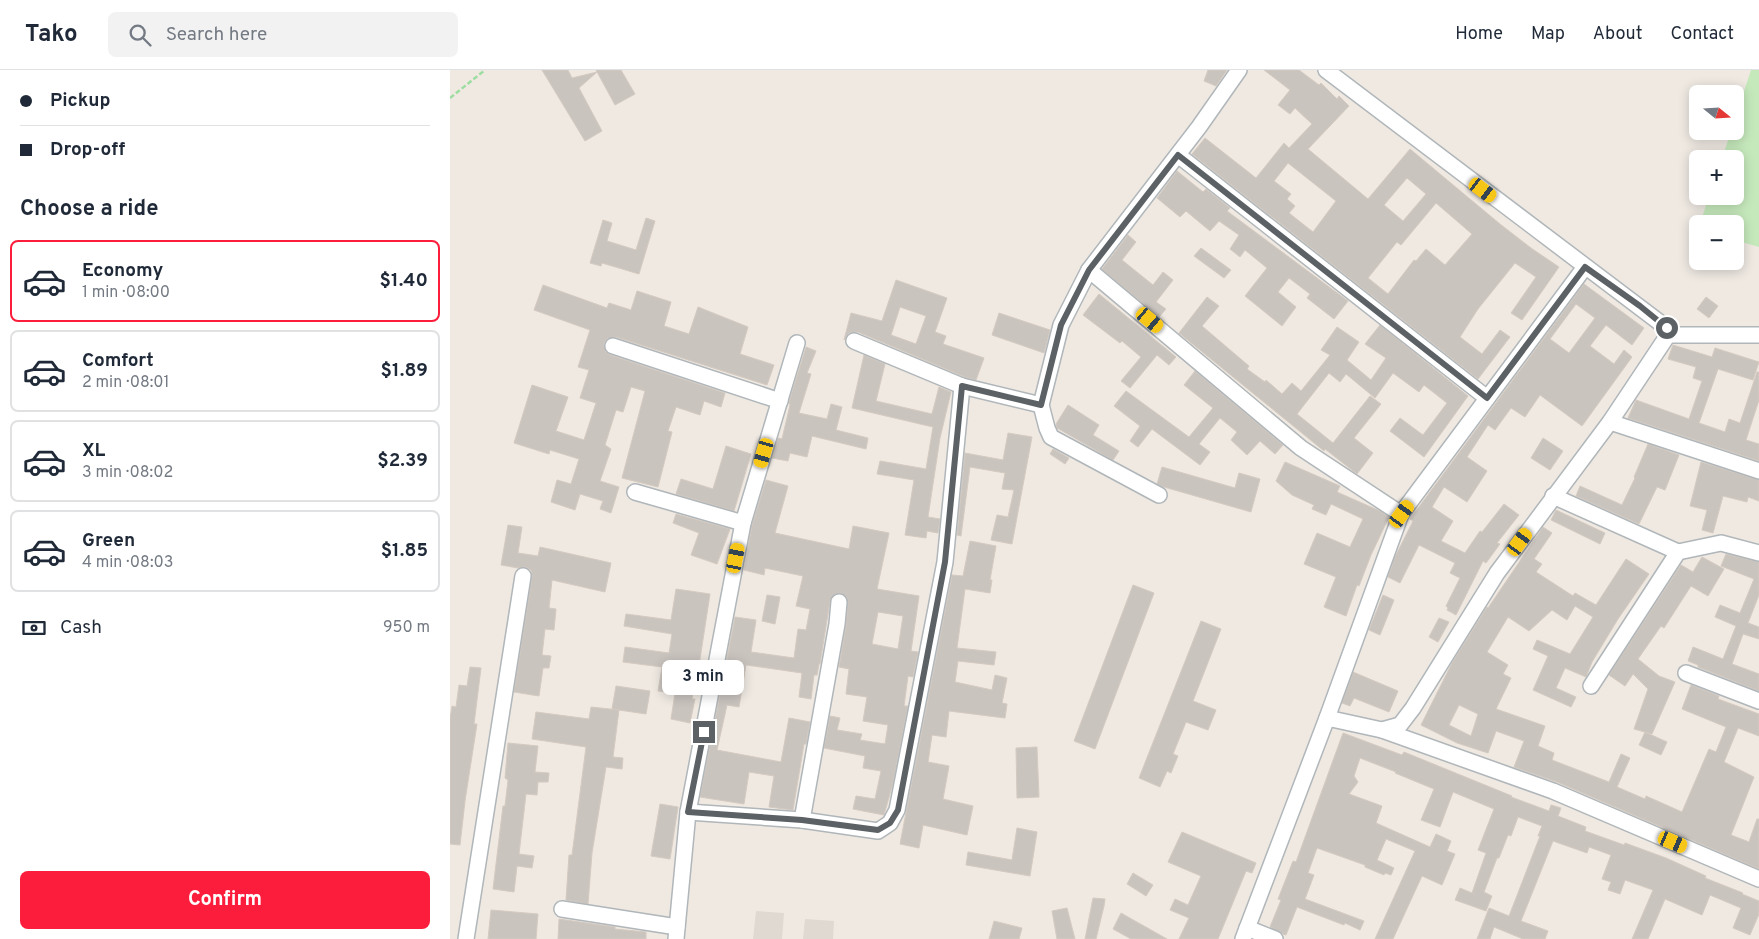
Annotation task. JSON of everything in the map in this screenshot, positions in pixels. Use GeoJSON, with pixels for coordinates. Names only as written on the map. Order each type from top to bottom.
{"type":"FeatureCollection","features":[{"type":"Feature","properties":{"kind":"street"},"geometry":{"type":"LineString","coordinates":[[1159,495],[1051,437],[1041,405],[1061,325],[1089,270],[1178,155],[1239,70]]}},
{"type":"Feature","properties":{"kind":"street"},"geometry":{"type":"LineString","coordinates":[[1326,70],[1585,267],[1640,306],[1667,328],[1668,336],[1610,422],[1497,573],[1413,708],[1400,725],[1382,730]]}},
{"type":"Feature","properties":{"kind":"street"},"geometry":{"type":"LineString","coordinates":[[1178,155],[1487,398]]}},
{"type":"Feature","properties":{"kind":"street"},"geometry":{"type":"LineString","coordinates":[[1275,939],[1245,933],[1402,514],[1585,267]]}},
{"type":"Feature","properties":{"kind":"street"},"geometry":{"type":"LineString","coordinates":[[1089,270],[1301,448],[1402,514]]}},
{"type":"Feature","properties":{"kind":"street"},"geometry":{"type":"LineString","coordinates":[[1668,336],[1759,335]]}},
{"type":"Feature","properties":{"kind":"street"},"geometry":{"type":"LineString","coordinates":[[854,341],[962,386],[1041,405]]}},
{"type":"Feature","properties":{"kind":"street"},"geometry":{"type":"LineString","coordinates":[[562,909],[676,933],[688,812],[743,523],[797,344]]}},
{"type":"Feature","properties":{"kind":"street"},"geometry":{"type":"LineString","coordinates":[[613,346],[780,400]]}},
{"type":"Feature","properties":{"kind":"street"},"geometry":{"type":"LineString","coordinates":[[688,812],[802,820],[878,830],[890,823],[898,810],[945,562],[962,386]]}},
{"type":"Feature","properties":{"kind":"street"},"geometry":{"type":"LineString","coordinates":[[1610,422],[1759,471]]}},
{"type":"Feature","properties":{"kind":"street"},"geometry":{"type":"LineString","coordinates":[[635,492],[743,523]]}},
{"type":"Feature","properties":{"kind":"street"},"geometry":{"type":"LineString","coordinates":[[1553,496],[1678,552],[1721,543],[1759,553]]}},
{"type":"Feature","properties":{"kind":"street"},"geometry":{"type":"LineString","coordinates":[[1591,686],[1678,552]]}},
{"type":"Feature","properties":{"kind":"street"},"geometry":{"type":"LineString","coordinates":[[466,939],[523,576]]}},
{"type":"Feature","properties":{"kind":"street"},"geometry":{"type":"LineString","coordinates":[[802,820],[837,624],[839,602]]}},
{"type":"Feature","properties":{"kind":"street"},"geometry":{"type":"LineString","coordinates":[[1686,673],[1759,701]]}},
{"type":"Feature","properties":{"kind":"street"},"geometry":{"type":"LineString","coordinates":[[1327,718],[1382,730],[1553,791],[1759,879]]}},
{"type":"Feature","properties":{"kind":"path"},"geometry":{"type":"LineString","coordinates":[[450,98],[485,70]]}},
{"type":"Feature","properties":{"kind":"shaded area"},"geometry":{"type":"Polygon","coordinates":[[[756,911],[784,913],[782,939],[753,939],[756,911]]]}},
{"type":"Feature","properties":{"kind":"shaded area"},"geometry":{"type":"Polygon","coordinates":[[[805,919],[834,921],[833,939],[803,939],[805,919]]]}},
{"type":"Feature","properties":{"kind":"green space"},"geometry":{"type":"Polygon","coordinates":[[[1751,70],[1759,70],[1759,247],[1744,243],[1744,215],[1703,215],[1706,205],[1744,205],[1744,150],[1725,150],[1728,140],[1744,140],[1744,91],[1751,70]]]}},
{"type":"Feature","properties":{"kind":"building"},"geometry":{"type":"Polygon","coordinates":[[[542,70],[568,70],[572,78],[597,72],[579,88],[602,131],[585,141],[542,70]]]}},
{"type":"Feature","properties":{"kind":"building"},"geometry":{"type":"Polygon","coordinates":[[[596,70],[621,70],[635,94],[615,105],[596,70]]]}},
{"type":"Feature","properties":{"kind":"building"},"geometry":{"type":"Polygon","coordinates":[[[1208,70],[1227,70],[1216,86],[1204,81],[1208,70]]]}},
{"type":"Feature","properties":{"kind":"building"},"geometry":{"type":"Polygon","coordinates":[[[1264,70],[1299,70],[1319,85],[1321,83],[1337,99],[1339,96],[1349,106],[1308,149],[1368,199],[1410,149],[1500,224],[1559,267],[1522,320],[1511,313],[1536,277],[1515,263],[1478,309],[1460,337],[1482,354],[1500,330],[1510,337],[1478,379],[1192,154],[1205,138],[1256,178],[1284,143],[1289,148],[1312,124],[1295,108],[1290,114],[1278,105],[1290,90],[1264,70]],[[1288,163],[1274,181],[1291,194],[1287,199],[1295,206],[1289,213],[1313,232],[1336,201],[1288,163]],[[1407,178],[1384,205],[1403,221],[1426,194],[1407,178]],[[1436,203],[1401,245],[1397,242],[1368,278],[1388,294],[1414,260],[1416,261],[1426,249],[1445,265],[1472,234],[1436,203]]]}},
{"type":"Feature","properties":{"kind":"building"},"geometry":{"type":"Polygon","coordinates":[[[1177,171],[1203,192],[1206,189],[1230,208],[1227,211],[1348,301],[1334,319],[1307,298],[1310,294],[1289,278],[1278,292],[1296,307],[1282,326],[1245,296],[1267,268],[1245,250],[1240,257],[1230,249],[1239,235],[1219,221],[1210,231],[1186,211],[1180,217],[1157,198],[1177,171]]]}},
{"type":"Feature","properties":{"kind":"building"},"geometry":{"type":"Polygon","coordinates":[[[646,218],[655,221],[639,274],[602,263],[601,266],[590,263],[603,220],[612,223],[607,241],[636,250],[646,218]]]}},
{"type":"Feature","properties":{"kind":"building"},"geometry":{"type":"Polygon","coordinates":[[[1128,235],[1136,242],[1122,260],[1153,285],[1163,272],[1173,280],[1156,302],[1166,309],[1159,317],[1102,269],[1128,235]]]}},
{"type":"Feature","properties":{"kind":"building"},"geometry":{"type":"Polygon","coordinates":[[[1201,248],[1231,270],[1224,278],[1194,256],[1201,248]]]}},
{"type":"Feature","properties":{"kind":"building"},"geometry":{"type":"Polygon","coordinates":[[[896,280],[947,298],[935,332],[946,336],[943,344],[984,358],[976,380],[858,332],[849,333],[844,340],[851,313],[882,321],[896,280]],[[900,307],[891,335],[916,344],[926,316],[900,307]]]}},
{"type":"Feature","properties":{"kind":"building"},"geometry":{"type":"Polygon","coordinates":[[[1584,284],[1644,328],[1632,345],[1606,325],[1590,346],[1614,364],[1624,350],[1632,357],[1582,426],[1540,395],[1525,417],[1511,408],[1495,430],[1488,425],[1467,457],[1487,471],[1467,502],[1444,487],[1432,507],[1453,521],[1441,541],[1465,553],[1480,531],[1482,532],[1504,504],[1519,515],[1497,543],[1500,544],[1486,563],[1483,561],[1456,615],[1447,610],[1446,606],[1460,578],[1450,573],[1455,563],[1419,545],[1400,583],[1388,577],[1395,557],[1413,521],[1410,519],[1584,284]],[[1576,304],[1550,339],[1569,353],[1595,318],[1576,304]]]}},
{"type":"Feature","properties":{"kind":"building"},"geometry":{"type":"Polygon","coordinates":[[[543,285],[607,308],[609,303],[631,310],[637,291],[671,302],[664,326],[689,334],[698,307],[748,327],[740,354],[774,365],[767,385],[616,337],[607,339],[604,347],[610,355],[725,393],[721,407],[704,401],[700,415],[676,407],[668,431],[672,432],[658,487],[622,478],[645,391],[631,387],[623,412],[616,410],[605,445],[611,449],[600,481],[619,487],[611,513],[600,509],[603,501],[580,494],[575,510],[551,502],[557,480],[571,484],[579,459],[550,450],[549,454],[514,443],[532,385],[568,397],[556,431],[584,440],[596,403],[580,398],[589,370],[578,367],[590,330],[534,310],[543,285]]]}},
{"type":"Feature","properties":{"kind":"building"},"geometry":{"type":"Polygon","coordinates":[[[1099,294],[1176,357],[1169,365],[1157,355],[1130,388],[1121,381],[1141,357],[1122,341],[1120,343],[1083,315],[1099,294]]]}},
{"type":"Feature","properties":{"kind":"building"},"geometry":{"type":"Polygon","coordinates":[[[1207,297],[1219,306],[1202,326],[1249,366],[1247,369],[1265,382],[1266,380],[1282,394],[1292,383],[1301,391],[1330,355],[1321,350],[1337,327],[1359,342],[1347,360],[1371,380],[1386,358],[1365,344],[1380,325],[1468,396],[1424,457],[1390,431],[1400,418],[1423,435],[1447,403],[1424,385],[1419,392],[1393,373],[1375,398],[1346,374],[1340,382],[1329,373],[1297,414],[1333,443],[1370,396],[1381,404],[1354,438],[1373,453],[1357,474],[1325,449],[1324,451],[1179,333],[1207,297]]]}},
{"type":"Feature","properties":{"kind":"building"},"geometry":{"type":"Polygon","coordinates":[[[1706,297],[1718,306],[1709,318],[1697,309],[1706,297]]]}},
{"type":"Feature","properties":{"kind":"building"},"geometry":{"type":"Polygon","coordinates":[[[999,313],[1050,330],[1044,353],[992,335],[999,313]]]}},
{"type":"Feature","properties":{"kind":"building"},"geometry":{"type":"Polygon","coordinates":[[[1673,345],[1712,357],[1715,348],[1759,362],[1753,380],[1718,369],[1699,423],[1725,432],[1729,419],[1740,423],[1757,372],[1759,372],[1759,400],[1746,440],[1759,444],[1759,461],[1628,418],[1636,400],[1689,419],[1702,381],[1693,378],[1696,367],[1668,359],[1673,345]]]}},
{"type":"Feature","properties":{"kind":"building"},"geometry":{"type":"Polygon","coordinates":[[[806,347],[816,351],[807,373],[811,374],[799,413],[827,419],[831,404],[842,407],[836,430],[868,438],[866,449],[812,436],[807,457],[790,453],[788,461],[772,458],[778,438],[782,439],[790,405],[789,402],[806,347]]]}},
{"type":"Feature","properties":{"kind":"building"},"geometry":{"type":"Polygon","coordinates":[[[864,355],[885,364],[876,401],[932,414],[939,387],[951,392],[940,438],[928,517],[940,519],[938,533],[927,531],[926,538],[905,535],[914,480],[877,474],[880,461],[926,469],[933,427],[852,408],[864,355]]]}},
{"type":"Feature","properties":{"kind":"building"},"geometry":{"type":"Polygon","coordinates":[[[1195,371],[1283,445],[1275,454],[1260,441],[1247,455],[1231,440],[1237,432],[1220,418],[1199,444],[1210,452],[1200,465],[1152,429],[1138,447],[1130,441],[1140,426],[1114,406],[1126,391],[1189,437],[1213,408],[1184,385],[1195,371]]]}},
{"type":"Feature","properties":{"kind":"building"},"geometry":{"type":"Polygon","coordinates":[[[1068,405],[1099,425],[1093,435],[1119,451],[1113,460],[1057,428],[1056,424],[1068,405]]]}},
{"type":"Feature","properties":{"kind":"building"},"geometry":{"type":"Polygon","coordinates":[[[1008,433],[1032,437],[1012,544],[991,540],[997,515],[1008,517],[1014,490],[1002,489],[1005,473],[970,467],[961,536],[957,535],[965,453],[1003,460],[1008,433]]]}},
{"type":"Feature","properties":{"kind":"building"},"geometry":{"type":"Polygon","coordinates":[[[1543,438],[1563,451],[1550,470],[1531,458],[1543,438]]]}},
{"type":"Feature","properties":{"kind":"building"},"geometry":{"type":"Polygon","coordinates":[[[1648,444],[1679,455],[1665,490],[1657,487],[1639,524],[1576,496],[1580,486],[1622,505],[1648,444]]]}},
{"type":"Feature","properties":{"kind":"building"},"geometry":{"type":"Polygon","coordinates":[[[726,446],[751,454],[734,511],[676,494],[681,479],[713,489],[726,446]]]}},
{"type":"Feature","properties":{"kind":"building"},"geometry":{"type":"Polygon","coordinates":[[[1053,449],[1069,458],[1065,464],[1050,454],[1053,449]]]}},
{"type":"Feature","properties":{"kind":"building"},"geometry":{"type":"Polygon","coordinates":[[[1285,462],[1340,486],[1337,492],[1380,511],[1389,517],[1359,586],[1357,585],[1346,616],[1324,607],[1336,577],[1304,564],[1317,533],[1350,547],[1363,519],[1331,504],[1326,515],[1312,509],[1314,505],[1292,495],[1276,481],[1285,462]]]}},
{"type":"Feature","properties":{"kind":"building"},"geometry":{"type":"Polygon","coordinates":[[[1701,462],[1759,480],[1759,501],[1748,497],[1747,502],[1723,496],[1713,533],[1702,530],[1707,510],[1690,506],[1701,462]]]}},
{"type":"Feature","properties":{"kind":"building"},"geometry":{"type":"Polygon","coordinates":[[[1162,467],[1235,488],[1239,473],[1260,479],[1251,512],[1157,484],[1162,467]]]}},
{"type":"Feature","properties":{"kind":"building"},"geometry":{"type":"Polygon","coordinates":[[[766,480],[788,486],[775,533],[849,549],[853,526],[889,533],[877,589],[919,596],[911,651],[918,652],[913,677],[908,676],[904,706],[908,706],[893,783],[884,815],[853,809],[856,796],[875,799],[881,771],[863,768],[865,756],[824,748],[830,716],[840,718],[837,730],[862,734],[860,740],[885,744],[888,725],[863,721],[867,697],[846,694],[849,669],[839,667],[848,602],[847,598],[840,593],[835,594],[830,601],[820,664],[817,675],[814,675],[811,699],[799,697],[802,673],[746,665],[739,707],[727,705],[717,750],[781,762],[789,718],[810,722],[806,744],[804,744],[793,810],[769,807],[774,776],[749,772],[744,804],[700,797],[735,617],[756,620],[751,652],[794,658],[798,629],[806,630],[810,609],[796,606],[803,576],[765,568],[764,575],[744,570],[752,525],[766,480]],[[878,612],[872,644],[898,649],[903,616],[878,612]]]}},
{"type":"Feature","properties":{"kind":"building"},"geometry":{"type":"Polygon","coordinates":[[[1556,510],[1605,533],[1600,544],[1551,520],[1556,510]]]}},
{"type":"Feature","properties":{"kind":"building"},"geometry":{"type":"Polygon","coordinates":[[[676,514],[730,529],[717,564],[691,555],[699,533],[673,523],[676,514]]]}},
{"type":"Feature","properties":{"kind":"building"},"geometry":{"type":"Polygon","coordinates":[[[508,525],[522,527],[518,553],[538,556],[540,547],[611,563],[605,592],[552,580],[549,608],[556,609],[554,630],[545,629],[542,655],[551,656],[549,668],[543,668],[539,696],[514,692],[532,577],[531,570],[525,567],[518,568],[501,565],[508,525]]]}},
{"type":"Feature","properties":{"kind":"building"},"geometry":{"type":"Polygon","coordinates":[[[1543,527],[1552,533],[1534,559],[1542,564],[1536,572],[1573,596],[1575,593],[1596,605],[1626,559],[1649,574],[1618,619],[1592,662],[1586,677],[1565,668],[1556,688],[1576,697],[1571,707],[1533,690],[1548,656],[1533,649],[1537,640],[1570,654],[1593,617],[1575,606],[1567,620],[1552,610],[1529,631],[1508,617],[1487,652],[1508,665],[1503,674],[1511,678],[1496,709],[1545,726],[1538,746],[1554,753],[1552,760],[1609,782],[1621,754],[1630,758],[1617,787],[1645,799],[1646,796],[1682,812],[1709,749],[1716,752],[1726,727],[1682,709],[1691,685],[1719,696],[1718,699],[1759,714],[1759,736],[1738,728],[1724,762],[1754,777],[1731,835],[1749,842],[1757,819],[1759,819],[1759,869],[1557,782],[1514,767],[1524,741],[1496,731],[1488,753],[1457,743],[1421,725],[1452,663],[1543,527]],[[1459,705],[1449,725],[1471,736],[1478,714],[1459,705]]]}},
{"type":"Feature","properties":{"kind":"building"},"geometry":{"type":"Polygon","coordinates":[[[970,541],[996,546],[990,580],[992,580],[990,593],[965,589],[957,648],[996,652],[994,665],[958,661],[955,682],[992,690],[995,675],[1007,678],[1002,703],[1007,704],[1005,718],[949,711],[946,737],[932,735],[928,762],[949,766],[943,799],[973,806],[967,835],[923,825],[919,848],[900,844],[952,575],[963,576],[970,541]]]}},
{"type":"Feature","properties":{"kind":"building"},"geometry":{"type":"Polygon","coordinates":[[[1726,554],[1759,562],[1759,595],[1748,623],[1759,627],[1759,639],[1743,634],[1732,664],[1759,674],[1759,691],[1698,667],[1698,665],[1688,661],[1693,647],[1723,659],[1736,626],[1715,617],[1720,605],[1740,613],[1754,579],[1721,566],[1726,554]]]}},
{"type":"Feature","properties":{"kind":"building"},"geometry":{"type":"Polygon","coordinates":[[[1702,557],[1724,569],[1708,596],[1691,586],[1664,628],[1661,626],[1638,659],[1659,676],[1675,682],[1652,734],[1634,729],[1648,689],[1633,674],[1625,686],[1609,675],[1681,565],[1693,572],[1702,557]]]}},
{"type":"Feature","properties":{"kind":"building"},"geometry":{"type":"Polygon","coordinates":[[[1133,585],[1154,593],[1095,749],[1074,741],[1133,585]]]}},
{"type":"Feature","properties":{"kind":"building"},"geometry":{"type":"Polygon","coordinates":[[[676,589],[710,594],[698,672],[696,672],[692,699],[695,699],[690,723],[671,719],[675,693],[658,691],[662,667],[623,662],[625,647],[669,653],[672,634],[624,626],[626,614],[671,620],[676,589]]]}},
{"type":"Feature","properties":{"kind":"building"},"geometry":{"type":"Polygon","coordinates":[[[767,595],[780,597],[775,624],[762,621],[767,595]]]}},
{"type":"Feature","properties":{"kind":"building"},"geometry":{"type":"Polygon","coordinates":[[[1383,595],[1394,600],[1380,635],[1369,630],[1383,595]]]}},
{"type":"Feature","properties":{"kind":"building"},"geometry":{"type":"Polygon","coordinates":[[[1439,618],[1449,622],[1438,642],[1429,637],[1439,618]]]}},
{"type":"Feature","properties":{"kind":"building"},"geometry":{"type":"Polygon","coordinates":[[[1201,621],[1221,629],[1193,701],[1216,710],[1208,730],[1186,722],[1173,754],[1178,756],[1171,773],[1167,771],[1160,787],[1139,778],[1201,621]]]}},
{"type":"Feature","properties":{"kind":"building"},"geometry":{"type":"Polygon","coordinates":[[[470,667],[481,668],[474,724],[477,724],[460,845],[450,844],[450,719],[452,706],[456,707],[459,685],[467,686],[470,667]]]}},
{"type":"Feature","properties":{"kind":"building"},"geometry":{"type":"Polygon","coordinates":[[[1353,672],[1398,691],[1389,712],[1354,698],[1350,706],[1342,703],[1353,672]]]}},
{"type":"Feature","properties":{"kind":"building"},"geometry":{"type":"Polygon","coordinates":[[[616,686],[650,691],[646,714],[612,709],[616,686]]]}},
{"type":"Feature","properties":{"kind":"building"},"geometry":{"type":"Polygon","coordinates":[[[591,707],[619,710],[613,757],[623,758],[622,769],[606,767],[592,853],[588,904],[566,900],[569,855],[572,855],[586,747],[532,739],[536,712],[589,719],[591,707]]]}},
{"type":"Feature","properties":{"kind":"building"},"geometry":{"type":"Polygon","coordinates":[[[1645,732],[1667,742],[1661,755],[1639,745],[1645,732]]]}},
{"type":"Feature","properties":{"kind":"building"},"geometry":{"type":"Polygon","coordinates":[[[1343,733],[1402,755],[1404,752],[1549,811],[1551,805],[1561,808],[1558,816],[1586,827],[1585,831],[1666,858],[1706,876],[1705,878],[1743,893],[1759,901],[1759,914],[1750,935],[1733,928],[1741,908],[1710,895],[1702,915],[1665,899],[1648,939],[1632,939],[1653,890],[1625,880],[1620,894],[1608,890],[1611,882],[1602,879],[1611,855],[1589,847],[1587,853],[1553,841],[1521,921],[1548,931],[1545,939],[1523,939],[1494,927],[1490,939],[1477,939],[1489,908],[1509,916],[1540,836],[1538,836],[1542,826],[1518,817],[1511,836],[1508,835],[1499,858],[1497,858],[1484,892],[1492,896],[1486,911],[1455,900],[1460,888],[1472,893],[1486,853],[1478,850],[1494,809],[1453,792],[1440,827],[1421,820],[1434,789],[1360,758],[1354,776],[1358,782],[1349,794],[1382,806],[1376,823],[1430,847],[1436,834],[1451,841],[1447,851],[1455,854],[1442,885],[1422,876],[1393,939],[1375,939],[1415,851],[1386,839],[1377,860],[1394,868],[1391,875],[1385,873],[1384,875],[1365,867],[1365,865],[1317,848],[1308,873],[1314,875],[1305,899],[1364,921],[1360,930],[1297,907],[1286,935],[1283,934],[1270,927],[1281,900],[1278,899],[1293,861],[1296,862],[1343,733]]]}},
{"type":"Feature","properties":{"kind":"building"},"geometry":{"type":"Polygon","coordinates":[[[508,743],[538,746],[535,772],[549,773],[548,782],[538,782],[537,795],[526,794],[519,854],[534,856],[532,868],[517,866],[514,892],[493,889],[508,780],[505,778],[508,743]]]}},
{"type":"Feature","properties":{"kind":"building"},"geometry":{"type":"Polygon","coordinates":[[[1037,747],[1039,797],[1017,798],[1016,748],[1037,747]]]}},
{"type":"Feature","properties":{"kind":"building"},"geometry":{"type":"Polygon","coordinates":[[[660,804],[678,807],[670,859],[651,856],[660,804]]]}},
{"type":"Feature","properties":{"kind":"building"},"geometry":{"type":"Polygon","coordinates":[[[1017,828],[1037,832],[1030,876],[966,865],[968,852],[1012,860],[1017,828]]]}},
{"type":"Feature","properties":{"kind":"building"},"geometry":{"type":"Polygon","coordinates":[[[1182,832],[1256,863],[1252,873],[1246,871],[1218,939],[1179,939],[1189,918],[1170,910],[1175,899],[1188,905],[1201,876],[1168,862],[1182,832]]]}},
{"type":"Feature","properties":{"kind":"building"},"geometry":{"type":"Polygon","coordinates":[[[1133,873],[1153,885],[1146,896],[1127,884],[1133,873]]]}},
{"type":"Feature","properties":{"kind":"building"},"geometry":{"type":"Polygon","coordinates":[[[1093,898],[1105,899],[1104,906],[1096,939],[1085,939],[1093,898]]]}},
{"type":"Feature","properties":{"kind":"building"},"geometry":{"type":"Polygon","coordinates":[[[1067,908],[1075,939],[1057,939],[1052,911],[1067,908]]]}},
{"type":"Feature","properties":{"kind":"building"},"geometry":{"type":"Polygon","coordinates":[[[491,910],[538,914],[536,939],[488,939],[491,910]]]}},
{"type":"Feature","properties":{"kind":"building"},"geometry":{"type":"Polygon","coordinates":[[[1121,913],[1167,939],[1131,939],[1113,929],[1121,913]]]}},
{"type":"Feature","properties":{"kind":"building"},"geometry":{"type":"Polygon","coordinates":[[[559,919],[615,927],[615,929],[646,932],[646,939],[558,939],[559,919]]]}},
{"type":"Feature","properties":{"kind":"building"},"geometry":{"type":"Polygon","coordinates":[[[994,921],[1022,928],[1019,939],[989,939],[994,921]]]}},
{"type":"Feature","properties":{"kind":"route"},"geometry":{"type":"LineString","coordinates":[[704,732],[688,812],[802,820],[878,830],[890,823],[898,810],[945,562],[962,386],[1041,405],[1061,325],[1089,270],[1178,155],[1487,398],[1585,267],[1640,306],[1667,328]]}}]}
